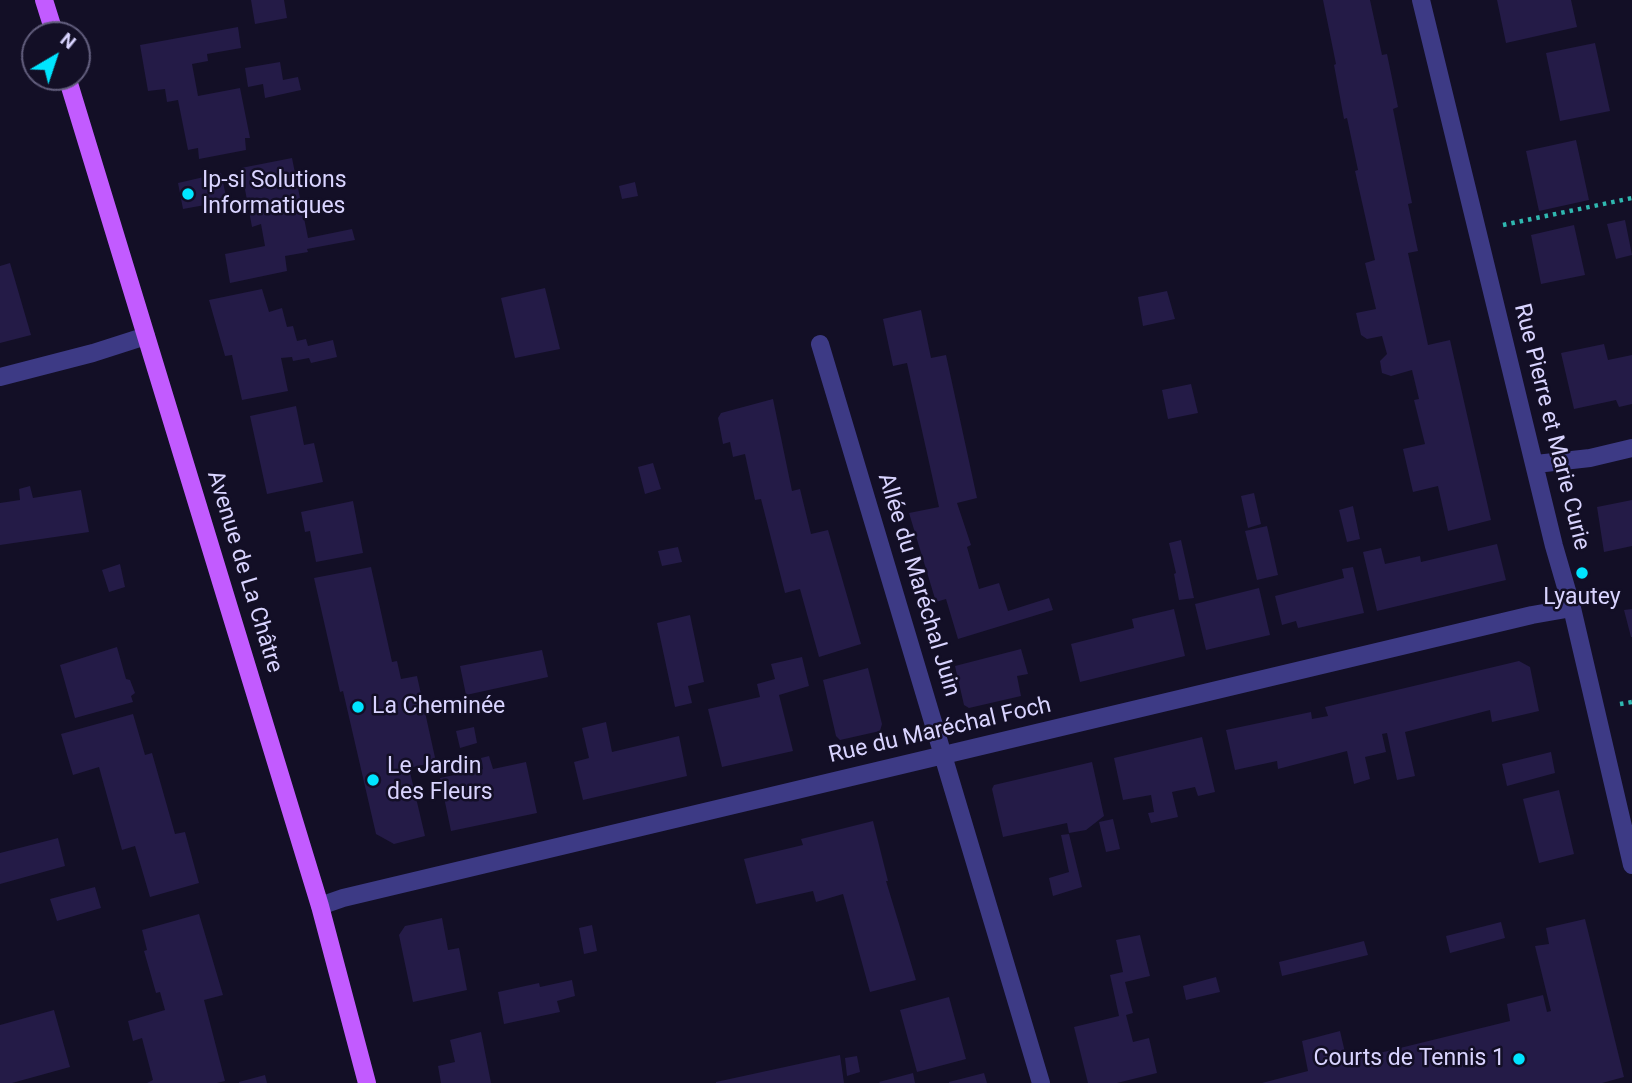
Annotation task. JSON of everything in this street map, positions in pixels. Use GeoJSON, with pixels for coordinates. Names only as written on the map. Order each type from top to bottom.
{"type":"FeatureCollection","features":[{"type":"Feature","properties":{"kind":"main road"},"geometry":{"type":"LineString","coordinates":[[44,0],[50,21]]}},
{"type":"Feature","properties":{"kind":"main road","name":"Avenue de La Châtre"},"geometry":{"type":"LineString","coordinates":[[72,91],[320,905],[367,1083]]}},
{"type":"Feature","properties":{"kind":"street","name":"Rue Pierre et Marie Curie"},"geometry":{"type":"LineString","coordinates":[[1420,0],[1554,546],[1572,608],[1632,865]]}},
{"type":"Feature","properties":{"kind":"street"},"geometry":{"type":"LineString","coordinates":[[0,377],[93,353],[146,335]]}},
{"type":"Feature","properties":{"kind":"street","name":"Allée du Maréchal Juin"},"geometry":{"type":"LineString","coordinates":[[820,344],[1041,1083]]}},
{"type":"Feature","properties":{"kind":"street"},"geometry":{"type":"LineString","coordinates":[[1536,464],[1590,458],[1632,448]]}},
{"type":"Feature","properties":{"kind":"street","name":"Rue du Maréchal Foch"},"geometry":{"type":"LineString","coordinates":[[320,905],[1505,621],[1572,608]]}},
{"type":"Feature","properties":{"kind":"path"},"geometry":{"type":"LineString","coordinates":[[1478,231],[1632,198]]}},
{"type":"Feature","properties":{"kind":"building"},"geometry":{"type":"Polygon","coordinates":[[[251,0],[284,0],[287,18],[255,24],[251,0]]]}},
{"type":"Feature","properties":{"kind":"building"},"geometry":{"type":"Polygon","coordinates":[[[1323,0],[1370,0],[1382,55],[1387,54],[1398,107],[1393,109],[1412,203],[1408,204],[1418,251],[1408,253],[1428,345],[1450,340],[1491,520],[1448,531],[1438,486],[1413,492],[1403,449],[1425,444],[1414,400],[1419,399],[1412,370],[1391,376],[1382,373],[1380,361],[1387,354],[1382,336],[1367,339],[1361,335],[1356,313],[1376,309],[1365,263],[1375,260],[1355,171],[1358,170],[1347,118],[1344,119],[1323,0]]]}},
{"type":"Feature","properties":{"kind":"building"},"geometry":{"type":"Polygon","coordinates":[[[1497,0],[1571,0],[1577,27],[1506,43],[1497,0]]]}},
{"type":"Feature","properties":{"kind":"building"},"geometry":{"type":"Polygon","coordinates":[[[238,27],[241,48],[207,54],[208,61],[192,64],[198,96],[240,88],[250,138],[245,138],[246,150],[199,159],[198,148],[188,150],[178,100],[167,102],[165,89],[148,91],[140,45],[238,27]]]}},
{"type":"Feature","properties":{"kind":"building"},"geometry":{"type":"Polygon","coordinates":[[[1595,43],[1610,111],[1560,121],[1546,53],[1595,43]]]}},
{"type":"Feature","properties":{"kind":"building"},"geometry":{"type":"Polygon","coordinates":[[[280,62],[283,80],[298,77],[301,90],[265,98],[263,84],[248,87],[245,68],[280,62]]]}},
{"type":"Feature","properties":{"kind":"building"},"geometry":{"type":"Polygon","coordinates":[[[1576,140],[1589,200],[1539,211],[1526,151],[1576,140]]]}},
{"type":"Feature","properties":{"kind":"building"},"geometry":{"type":"Polygon","coordinates":[[[292,158],[308,238],[352,229],[355,240],[285,256],[287,271],[230,283],[225,254],[265,246],[261,224],[252,227],[241,168],[292,158]]]}},
{"type":"Feature","properties":{"kind":"building"},"geometry":{"type":"Polygon","coordinates":[[[221,173],[227,201],[183,209],[178,183],[221,173]]]}},
{"type":"Feature","properties":{"kind":"building"},"geometry":{"type":"Polygon","coordinates":[[[635,182],[638,196],[622,199],[619,186],[635,182]]]}},
{"type":"Feature","properties":{"kind":"building"},"geometry":{"type":"Polygon","coordinates":[[[1625,220],[1632,255],[1616,259],[1607,224],[1625,220]]]}},
{"type":"Feature","properties":{"kind":"building"},"geometry":{"type":"Polygon","coordinates":[[[1574,225],[1585,275],[1541,284],[1531,235],[1574,225]]]}},
{"type":"Feature","properties":{"kind":"building"},"geometry":{"type":"Polygon","coordinates":[[[10,263],[31,335],[0,343],[0,266],[10,263]]]}},
{"type":"Feature","properties":{"kind":"building"},"geometry":{"type":"Polygon","coordinates":[[[545,288],[560,349],[515,358],[501,298],[545,288]]]}},
{"type":"Feature","properties":{"kind":"building"},"geometry":{"type":"Polygon","coordinates":[[[262,289],[269,312],[282,308],[287,327],[293,326],[297,341],[306,339],[308,346],[333,340],[337,357],[311,363],[309,358],[293,361],[292,357],[281,358],[288,391],[242,400],[232,355],[225,356],[209,300],[262,289]]]}},
{"type":"Feature","properties":{"kind":"building"},"geometry":{"type":"Polygon","coordinates":[[[1167,291],[1175,319],[1143,326],[1138,297],[1167,291]]]}},
{"type":"Feature","properties":{"kind":"building"},"geometry":{"type":"Polygon","coordinates":[[[921,310],[931,358],[946,355],[977,498],[957,503],[971,545],[967,547],[979,589],[999,583],[1008,611],[1049,598],[1053,610],[958,639],[946,599],[936,602],[909,513],[939,507],[907,363],[893,366],[883,319],[921,310]]]}},
{"type":"Feature","properties":{"kind":"building"},"geometry":{"type":"Polygon","coordinates":[[[1604,344],[1608,360],[1632,355],[1632,404],[1619,407],[1616,400],[1574,409],[1561,353],[1604,344]]]}},
{"type":"Feature","properties":{"kind":"building"},"geometry":{"type":"Polygon","coordinates":[[[1191,384],[1198,413],[1168,419],[1162,390],[1191,384]]]}},
{"type":"Feature","properties":{"kind":"building"},"geometry":{"type":"Polygon","coordinates":[[[773,399],[792,491],[800,489],[811,534],[828,530],[861,644],[819,657],[800,589],[785,593],[761,499],[755,500],[745,454],[733,457],[730,442],[723,444],[718,418],[721,413],[773,399]]]}},
{"type":"Feature","properties":{"kind":"building"},"geometry":{"type":"Polygon","coordinates":[[[296,406],[304,445],[314,443],[323,482],[267,494],[250,416],[296,406]]]}},
{"type":"Feature","properties":{"kind":"building"},"geometry":{"type":"Polygon","coordinates":[[[653,463],[661,489],[645,494],[638,467],[653,463]]]}},
{"type":"Feature","properties":{"kind":"building"},"geometry":{"type":"Polygon","coordinates":[[[30,486],[33,498],[81,490],[89,532],[0,545],[0,503],[20,500],[19,489],[30,486]]]}},
{"type":"Feature","properties":{"kind":"building"},"geometry":{"type":"Polygon","coordinates":[[[1254,493],[1261,524],[1248,528],[1241,496],[1254,493]]]}},
{"type":"Feature","properties":{"kind":"building"},"geometry":{"type":"Polygon","coordinates":[[[1632,500],[1632,546],[1604,552],[1597,507],[1632,500]]]}},
{"type":"Feature","properties":{"kind":"building"},"geometry":{"type":"Polygon","coordinates":[[[353,501],[363,553],[316,562],[310,531],[305,532],[301,512],[353,501]]]}},
{"type":"Feature","properties":{"kind":"building"},"geometry":{"type":"Polygon","coordinates":[[[1353,506],[1360,539],[1347,542],[1339,510],[1353,506]]]}},
{"type":"Feature","properties":{"kind":"building"},"geometry":{"type":"Polygon","coordinates":[[[1267,526],[1278,575],[1257,580],[1245,531],[1267,526]]]}},
{"type":"Feature","properties":{"kind":"building"},"geometry":{"type":"Polygon","coordinates":[[[1181,540],[1194,598],[1179,600],[1169,543],[1181,540]]]}},
{"type":"Feature","properties":{"kind":"building"},"geometry":{"type":"Polygon","coordinates":[[[1497,544],[1506,580],[1377,611],[1363,552],[1381,548],[1385,564],[1420,556],[1421,562],[1497,544]]]}},
{"type":"Feature","properties":{"kind":"building"},"geometry":{"type":"Polygon","coordinates":[[[678,547],[682,562],[662,566],[658,551],[678,547]]]}},
{"type":"Feature","properties":{"kind":"building"},"geometry":{"type":"Polygon","coordinates":[[[120,564],[125,587],[109,592],[102,570],[120,564]]]}},
{"type":"Feature","properties":{"kind":"building"},"geometry":{"type":"Polygon","coordinates":[[[371,567],[392,662],[397,661],[401,679],[417,676],[436,762],[409,768],[425,836],[394,844],[376,834],[314,578],[371,567]]]}},
{"type":"Feature","properties":{"kind":"building"},"geometry":{"type":"Polygon","coordinates":[[[1353,567],[1364,613],[1298,628],[1296,621],[1282,625],[1275,596],[1344,578],[1342,569],[1353,567]]]}},
{"type":"Feature","properties":{"kind":"building"},"geometry":{"type":"Polygon","coordinates":[[[1259,588],[1270,635],[1206,650],[1195,604],[1259,588]]]}},
{"type":"Feature","properties":{"kind":"building"},"geometry":{"type":"Polygon","coordinates":[[[1174,609],[1185,656],[1080,682],[1071,644],[1134,628],[1132,619],[1174,609]]]}},
{"type":"Feature","properties":{"kind":"building"},"geometry":{"type":"Polygon","coordinates":[[[1632,609],[1632,637],[1631,637],[1624,610],[1632,609]]]}},
{"type":"Feature","properties":{"kind":"building"},"geometry":{"type":"Polygon","coordinates":[[[690,615],[704,682],[688,686],[692,703],[675,707],[657,623],[690,615]]]}},
{"type":"Feature","properties":{"kind":"building"},"geometry":{"type":"Polygon","coordinates":[[[117,647],[126,679],[130,680],[135,693],[131,696],[133,702],[75,718],[60,665],[117,647]]]}},
{"type":"Feature","properties":{"kind":"building"},"geometry":{"type":"Polygon","coordinates":[[[1021,649],[1028,674],[1017,676],[1021,696],[969,708],[964,705],[955,666],[1021,649]]]}},
{"type":"Feature","properties":{"kind":"building"},"geometry":{"type":"Polygon","coordinates":[[[542,650],[548,677],[466,695],[460,666],[542,650]]]}},
{"type":"Feature","properties":{"kind":"building"},"geometry":{"type":"Polygon","coordinates":[[[802,657],[809,686],[779,695],[793,751],[722,767],[708,709],[760,697],[757,684],[775,679],[771,664],[802,657]]]}},
{"type":"Feature","properties":{"kind":"building"},"geometry":{"type":"Polygon","coordinates":[[[1519,661],[1530,667],[1539,711],[1492,722],[1490,710],[1405,732],[1415,776],[1397,780],[1387,733],[1382,734],[1386,752],[1365,757],[1370,779],[1354,784],[1347,751],[1278,769],[1277,761],[1235,770],[1226,730],[1311,712],[1312,719],[1328,716],[1325,707],[1519,661]]]}},
{"type":"Feature","properties":{"kind":"building"},"geometry":{"type":"Polygon","coordinates":[[[868,668],[882,724],[880,731],[840,740],[836,736],[823,680],[868,668]]]}},
{"type":"Feature","properties":{"kind":"building"},"geometry":{"type":"Polygon","coordinates":[[[133,714],[145,755],[152,753],[175,834],[185,832],[199,883],[150,897],[135,846],[122,850],[99,767],[73,775],[61,734],[133,714]]]}},
{"type":"Feature","properties":{"kind":"building"},"geometry":{"type":"Polygon","coordinates":[[[606,722],[612,752],[679,736],[687,776],[583,800],[574,762],[589,758],[582,728],[606,722]]]}},
{"type":"Feature","properties":{"kind":"building"},"geometry":{"type":"Polygon","coordinates":[[[474,727],[477,743],[460,748],[456,731],[474,727]]]}},
{"type":"Feature","properties":{"kind":"building"},"geometry":{"type":"Polygon","coordinates":[[[1202,737],[1215,792],[1198,796],[1195,787],[1172,792],[1178,817],[1151,823],[1148,813],[1154,812],[1151,795],[1123,800],[1114,758],[1202,737]]]}},
{"type":"Feature","properties":{"kind":"building"},"geometry":{"type":"Polygon","coordinates":[[[1551,752],[1555,773],[1507,786],[1502,764],[1551,752]]]}},
{"type":"Feature","properties":{"kind":"building"},"geometry":{"type":"Polygon","coordinates":[[[489,756],[493,769],[526,762],[537,813],[451,831],[440,778],[483,769],[481,758],[489,756]]]}},
{"type":"Feature","properties":{"kind":"building"},"geometry":{"type":"Polygon","coordinates":[[[1092,762],[1104,816],[1086,830],[1069,833],[1067,823],[1003,837],[992,789],[994,785],[1092,762]]]}},
{"type":"Feature","properties":{"kind":"building"},"geometry":{"type":"Polygon","coordinates":[[[1559,790],[1574,854],[1539,863],[1523,799],[1559,790]]]}},
{"type":"Feature","properties":{"kind":"building"},"geometry":{"type":"Polygon","coordinates":[[[1113,819],[1120,849],[1106,852],[1099,822],[1113,819]]]}},
{"type":"Feature","properties":{"kind":"building"},"geometry":{"type":"Polygon","coordinates":[[[873,821],[886,881],[916,980],[870,992],[843,894],[816,902],[813,891],[756,904],[744,859],[803,845],[801,839],[873,821]]]}},
{"type":"Feature","properties":{"kind":"building"},"geometry":{"type":"Polygon","coordinates":[[[1069,834],[1082,887],[1053,896],[1049,878],[1069,872],[1061,835],[1069,834]]]}},
{"type":"Feature","properties":{"kind":"building"},"geometry":{"type":"Polygon","coordinates":[[[58,838],[65,866],[0,884],[0,853],[58,838]]]}},
{"type":"Feature","properties":{"kind":"building"},"geometry":{"type":"Polygon","coordinates":[[[95,887],[101,908],[57,921],[50,899],[95,887]]]}},
{"type":"Feature","properties":{"kind":"building"},"geometry":{"type":"Polygon","coordinates":[[[199,914],[223,995],[204,1000],[225,1081],[147,1083],[153,1080],[142,1038],[133,1041],[128,1021],[165,1010],[160,992],[156,993],[144,951],[147,950],[142,930],[199,914]]]}},
{"type":"Feature","properties":{"kind":"building"},"geometry":{"type":"Polygon","coordinates":[[[442,918],[448,950],[459,948],[467,990],[413,1002],[399,935],[405,926],[442,918]]]}},
{"type":"Feature","properties":{"kind":"building"},"geometry":{"type":"Polygon","coordinates":[[[1585,919],[1624,1077],[1602,1083],[1262,1083],[1308,1071],[1302,1041],[1340,1031],[1347,1061],[1510,1021],[1507,1004],[1543,995],[1547,1012],[1551,1011],[1535,946],[1549,944],[1546,928],[1585,919]]]}},
{"type":"Feature","properties":{"kind":"building"},"geometry":{"type":"Polygon","coordinates":[[[1501,922],[1505,938],[1450,953],[1446,936],[1501,922]]]}},
{"type":"Feature","properties":{"kind":"building"},"geometry":{"type":"Polygon","coordinates":[[[592,925],[597,951],[584,954],[579,928],[592,925]]]}},
{"type":"Feature","properties":{"kind":"building"},"geometry":{"type":"Polygon","coordinates":[[[1140,935],[1150,976],[1125,982],[1133,1013],[1126,1015],[1133,1042],[1149,1038],[1157,1073],[1117,1083],[1088,1083],[1074,1027],[1119,1016],[1110,975],[1123,972],[1116,940],[1140,935]]]}},
{"type":"Feature","properties":{"kind":"building"},"geometry":{"type":"Polygon","coordinates":[[[1364,941],[1368,955],[1282,976],[1279,962],[1364,941]]]}},
{"type":"Feature","properties":{"kind":"building"},"geometry":{"type":"Polygon","coordinates":[[[1216,977],[1220,992],[1186,1000],[1183,986],[1216,977]]]}},
{"type":"Feature","properties":{"kind":"building"},"geometry":{"type":"Polygon","coordinates":[[[572,980],[575,996],[557,1001],[560,1012],[504,1024],[498,992],[539,983],[540,987],[572,980]]]}},
{"type":"Feature","properties":{"kind":"building"},"geometry":{"type":"Polygon","coordinates":[[[949,997],[966,1059],[917,1072],[900,1010],[949,997]]]}},
{"type":"Feature","properties":{"kind":"building"},"geometry":{"type":"Polygon","coordinates":[[[54,1010],[70,1067],[12,1083],[0,1083],[0,1025],[54,1010]]]}},
{"type":"Feature","properties":{"kind":"building"},"geometry":{"type":"Polygon","coordinates":[[[481,1032],[491,1083],[441,1083],[438,1066],[455,1062],[450,1040],[481,1032]]]}},
{"type":"Feature","properties":{"kind":"building"},"geometry":{"type":"Polygon","coordinates":[[[840,1055],[844,1083],[716,1083],[716,1082],[840,1055]]]}},
{"type":"Feature","properties":{"kind":"building"},"geometry":{"type":"Polygon","coordinates":[[[857,1056],[860,1072],[847,1076],[845,1058],[857,1056]]]}},
{"type":"Feature","properties":{"kind":"building"},"geometry":{"type":"Polygon","coordinates":[[[913,1073],[915,1083],[879,1082],[913,1073]]]}},
{"type":"Feature","properties":{"kind":"building"},"geometry":{"type":"Polygon","coordinates":[[[984,1073],[987,1083],[949,1083],[949,1082],[984,1073]]]}},
{"type":"Feature","properties":{"kind":"building"},"geometry":{"type":"Polygon","coordinates":[[[265,1075],[267,1083],[239,1083],[239,1082],[265,1075]]]}},
{"type":"Feature","properties":{"kind":"place","name":"Ip-si Solutions Informatiques"},"geometry":{"type":"Point","coordinates":[188,194]}},
{"type":"Feature","properties":{"kind":"place","name":"Lyautey"},"geometry":{"type":"Point","coordinates":[1582,573]}},
{"type":"Feature","properties":{"kind":"place","name":"La Cheminée"},"geometry":{"type":"Point","coordinates":[358,707]}},
{"type":"Feature","properties":{"kind":"place","name":"Le Jardin des Fleurs"},"geometry":{"type":"Point","coordinates":[373,780]}},
{"type":"Feature","properties":{"kind":"place","name":"Courts de Tennis 1"},"geometry":{"type":"Point","coordinates":[1519,1059]}}]}
